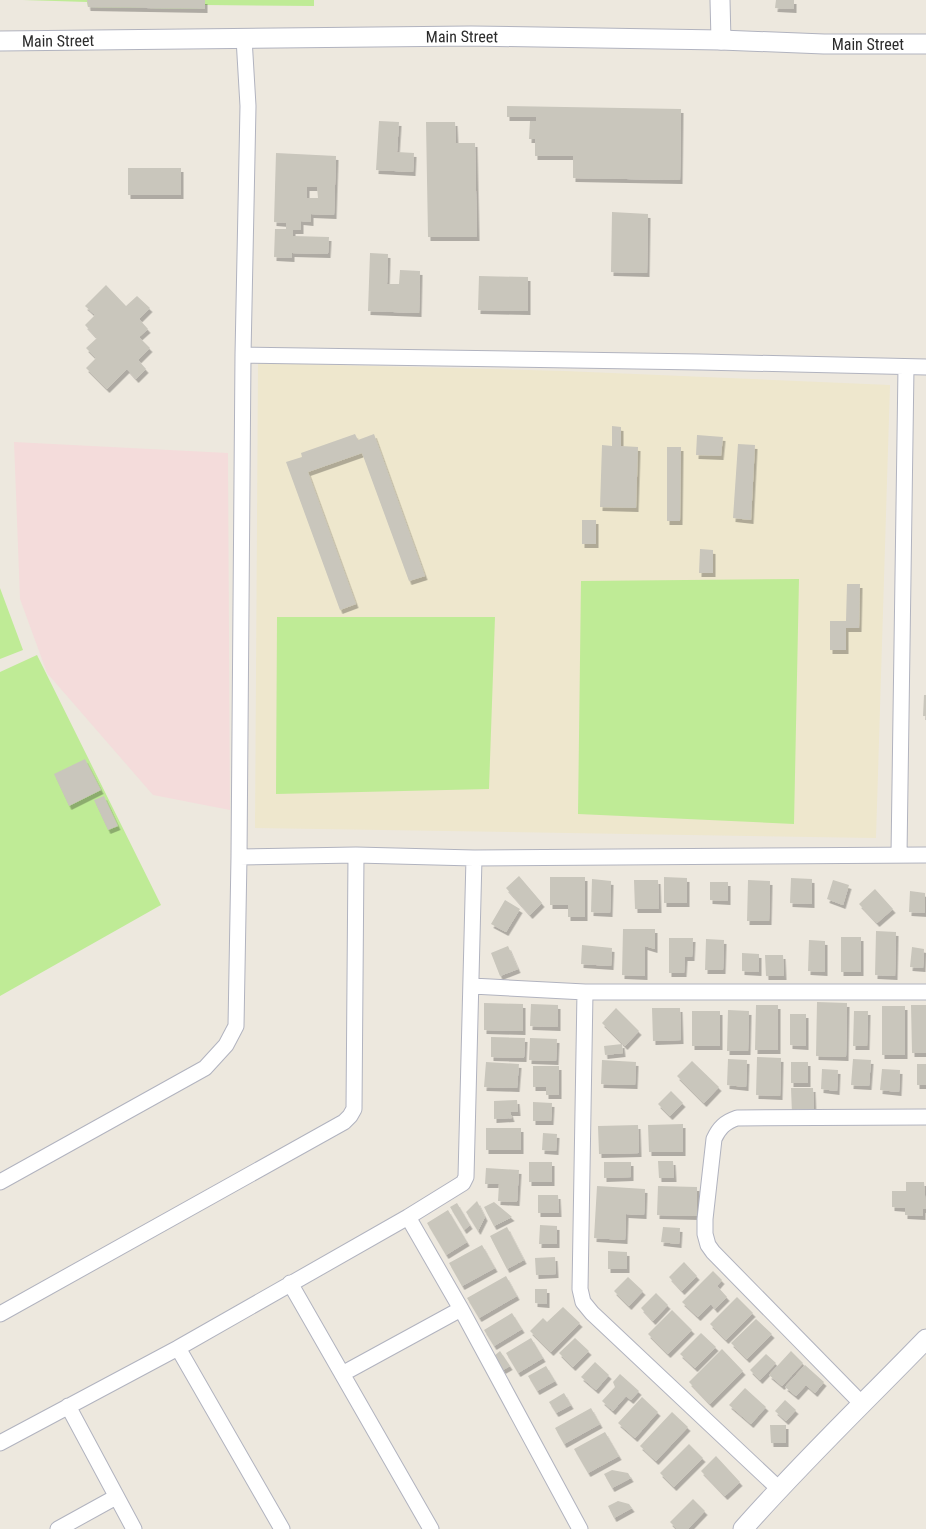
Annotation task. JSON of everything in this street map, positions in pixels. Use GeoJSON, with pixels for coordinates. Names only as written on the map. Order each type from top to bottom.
{"type":"FeatureCollection","features":[{"type":"Feature","properties":{"kind":"street"},"geometry":{"type":"LineString","coordinates":[[720,0],[721,40]]}},
{"type":"Feature","properties":{"kind":"street","name":"Main Street"},"geometry":{"type":"LineString","coordinates":[[0,41],[471,36],[721,40],[824,44],[926,44]]}},
{"type":"Feature","properties":{"kind":"street"},"geometry":{"type":"LineString","coordinates":[[0,1182],[205,1068],[226,1045],[236,1026],[240,856],[243,355],[248,106],[244,38]]}},
{"type":"Feature","properties":{"kind":"street"},"geometry":{"type":"LineString","coordinates":[[243,355],[926,367]]}},
{"type":"Feature","properties":{"kind":"street"},"geometry":{"type":"LineString","coordinates":[[899,855],[906,367]]}},
{"type":"Feature","properties":{"kind":"street"},"geometry":{"type":"LineString","coordinates":[[240,856],[356,855],[474,858],[926,855]]}},
{"type":"Feature","properties":{"kind":"street"},"geometry":{"type":"LineString","coordinates":[[0,1314],[344,1122],[350,1116],[354,1109],[356,855]]}},
{"type":"Feature","properties":{"kind":"street"},"geometry":{"type":"LineString","coordinates":[[0,1443],[178,1348],[459,1187],[466,1177],[474,858]]}},
{"type":"Feature","properties":{"kind":"street"},"geometry":{"type":"LineString","coordinates":[[472,986],[585,992],[926,992]]}},
{"type":"Feature","properties":{"kind":"street"},"geometry":{"type":"LineString","coordinates":[[585,992],[580,1289],[583,1302],[592,1313],[779,1489]]}},
{"type":"Feature","properties":{"kind":"street"},"geometry":{"type":"LineString","coordinates":[[863,1405],[708,1245],[705,1234],[705,1219],[714,1139],[720,1128],[729,1120],[737,1118],[926,1117]]}},
{"type":"Feature","properties":{"kind":"street"},"geometry":{"type":"LineString","coordinates":[[408,1217],[461,1309],[580,1529]]}},
{"type":"Feature","properties":{"kind":"street"},"geometry":{"type":"LineString","coordinates":[[290,1283],[432,1529]]}},
{"type":"Feature","properties":{"kind":"street"},"geometry":{"type":"LineString","coordinates":[[342,1374],[461,1309]]}},
{"type":"Feature","properties":{"kind":"street"},"geometry":{"type":"LineString","coordinates":[[743,1529],[779,1489],[926,1339]]}},
{"type":"Feature","properties":{"kind":"street"},"geometry":{"type":"LineString","coordinates":[[178,1348],[282,1529]]}},
{"type":"Feature","properties":{"kind":"street"},"geometry":{"type":"LineString","coordinates":[[68,1406],[134,1529]]}},
{"type":"Feature","properties":{"kind":"street"},"geometry":{"type":"LineString","coordinates":[[58,1529],[116,1497]]}},
{"type":"Feature","properties":{"kind":"shaded area"},"geometry":{"type":"Polygon","coordinates":[[[258,363],[565,371],[890,385],[876,838],[255,828],[258,363]]]}},
{"type":"Feature","properties":{"kind":"shaded area"},"geometry":{"type":"Polygon","coordinates":[[[14,442],[228,453],[230,810],[153,795],[47,673],[20,599],[14,442]]]}},
{"type":"Feature","properties":{"kind":"green space"},"geometry":{"type":"Polygon","coordinates":[[[23,0],[314,0],[314,6],[205,5],[205,9],[88,7],[87,2],[23,0]]]}},
{"type":"Feature","properties":{"kind":"green space"},"geometry":{"type":"Polygon","coordinates":[[[799,579],[794,824],[578,814],[581,581],[799,579]]]}},
{"type":"Feature","properties":{"kind":"green space"},"geometry":{"type":"Polygon","coordinates":[[[0,588],[23,650],[0,659],[0,588]]]}},
{"type":"Feature","properties":{"kind":"green space"},"geometry":{"type":"Polygon","coordinates":[[[277,617],[495,617],[489,789],[276,794],[277,617]]]}},
{"type":"Feature","properties":{"kind":"green space"},"geometry":{"type":"Polygon","coordinates":[[[37,655],[161,905],[0,996],[0,672],[37,655]]]}},
{"type":"Feature","properties":{"kind":"building"},"geometry":{"type":"Polygon","coordinates":[[[87,0],[205,0],[205,9],[88,7],[87,0]]]}},
{"type":"Feature","properties":{"kind":"building"},"geometry":{"type":"Polygon","coordinates":[[[776,0],[794,0],[794,9],[775,8],[776,0]]]}},
{"type":"Feature","properties":{"kind":"building"},"geometry":{"type":"Polygon","coordinates":[[[507,106],[681,109],[680,180],[573,178],[573,156],[535,156],[535,139],[529,139],[530,121],[536,121],[536,117],[507,117],[507,106]]]}},
{"type":"Feature","properties":{"kind":"building"},"geometry":{"type":"Polygon","coordinates":[[[379,121],[399,122],[397,152],[414,153],[413,172],[376,170],[379,121]]]}},
{"type":"Feature","properties":{"kind":"building"},"geometry":{"type":"Polygon","coordinates":[[[426,122],[455,122],[456,143],[475,143],[477,237],[428,237],[426,122]]]}},
{"type":"Feature","properties":{"kind":"building"},"geometry":{"type":"Polygon","coordinates":[[[276,153],[336,156],[334,215],[311,214],[311,222],[301,221],[301,230],[293,230],[293,236],[329,237],[328,254],[292,253],[292,258],[274,257],[275,229],[286,229],[286,223],[274,222],[276,153]],[[307,187],[307,198],[318,198],[317,187],[307,187]]]}},
{"type":"Feature","properties":{"kind":"building"},"geometry":{"type":"Polygon","coordinates":[[[128,168],[181,168],[181,195],[128,195],[128,168]]]}},
{"type":"Feature","properties":{"kind":"building"},"geometry":{"type":"Polygon","coordinates":[[[612,212],[648,214],[647,273],[611,272],[612,212]]]}},
{"type":"Feature","properties":{"kind":"building"},"geometry":{"type":"Polygon","coordinates":[[[370,253],[388,254],[387,284],[399,284],[400,270],[420,271],[419,313],[368,311],[370,253]]]}},
{"type":"Feature","properties":{"kind":"building"},"geometry":{"type":"Polygon","coordinates":[[[479,276],[528,277],[528,311],[478,310],[479,276]]]}},
{"type":"Feature","properties":{"kind":"building"},"geometry":{"type":"Polygon","coordinates":[[[106,285],[126,306],[137,296],[150,308],[139,319],[148,329],[139,337],[150,348],[138,360],[146,369],[136,379],[127,369],[107,389],[86,368],[96,358],[86,348],[97,338],[85,325],[95,315],[85,306],[106,285]]]}},
{"type":"Feature","properties":{"kind":"building"},"geometry":{"type":"Polygon","coordinates":[[[612,426],[621,427],[621,446],[638,447],[636,508],[600,507],[602,445],[612,446],[612,426]]]}},
{"type":"Feature","properties":{"kind":"building"},"geometry":{"type":"Polygon","coordinates":[[[355,434],[358,440],[374,434],[425,576],[409,581],[362,453],[308,472],[356,604],[340,610],[286,462],[302,457],[301,453],[355,434]]]}},
{"type":"Feature","properties":{"kind":"building"},"geometry":{"type":"Polygon","coordinates":[[[697,435],[723,437],[721,456],[696,455],[697,435]]]}},
{"type":"Feature","properties":{"kind":"building"},"geometry":{"type":"Polygon","coordinates":[[[738,444],[755,445],[751,520],[733,518],[738,444]]]}},
{"type":"Feature","properties":{"kind":"building"},"geometry":{"type":"Polygon","coordinates":[[[667,447],[681,447],[680,521],[667,521],[667,447]]]}},
{"type":"Feature","properties":{"kind":"building"},"geometry":{"type":"Polygon","coordinates":[[[582,520],[596,520],[596,544],[582,544],[582,520]]]}},
{"type":"Feature","properties":{"kind":"building"},"geometry":{"type":"Polygon","coordinates":[[[700,549],[713,550],[713,573],[699,573],[700,549]]]}},
{"type":"Feature","properties":{"kind":"building"},"geometry":{"type":"Polygon","coordinates":[[[847,584],[860,584],[859,628],[846,628],[846,650],[830,650],[830,621],[846,621],[847,584]]]}},
{"type":"Feature","properties":{"kind":"building"},"geometry":{"type":"Polygon","coordinates":[[[924,695],[926,695],[926,716],[923,716],[924,695]]]}},
{"type":"Feature","properties":{"kind":"building"},"geometry":{"type":"Polygon","coordinates":[[[85,759],[101,790],[69,806],[54,774],[85,759]]]}},
{"type":"Feature","properties":{"kind":"building"},"geometry":{"type":"Polygon","coordinates":[[[104,796],[118,826],[108,830],[94,800],[104,796]]]}},
{"type":"Feature","properties":{"kind":"building"},"geometry":{"type":"Polygon","coordinates":[[[519,876],[542,903],[530,915],[506,888],[519,876]]]}},
{"type":"Feature","properties":{"kind":"building"},"geometry":{"type":"Polygon","coordinates":[[[550,877],[585,877],[585,917],[568,917],[568,905],[550,905],[550,877]]]}},
{"type":"Feature","properties":{"kind":"building"},"geometry":{"type":"Polygon","coordinates":[[[664,877],[687,878],[687,903],[664,903],[664,877]]]}},
{"type":"Feature","properties":{"kind":"building"},"geometry":{"type":"Polygon","coordinates":[[[791,878],[812,879],[812,904],[790,903],[791,878]]]}},
{"type":"Feature","properties":{"kind":"building"},"geometry":{"type":"Polygon","coordinates":[[[592,879],[611,881],[610,913],[591,912],[592,879]]]}},
{"type":"Feature","properties":{"kind":"building"},"geometry":{"type":"Polygon","coordinates":[[[634,880],[658,880],[659,909],[635,909],[634,880]]]}},
{"type":"Feature","properties":{"kind":"building"},"geometry":{"type":"Polygon","coordinates":[[[748,880],[770,881],[769,921],[747,921],[748,880]]]}},
{"type":"Feature","properties":{"kind":"building"},"geometry":{"type":"Polygon","coordinates":[[[833,880],[849,885],[843,905],[827,899],[833,880]]]}},
{"type":"Feature","properties":{"kind":"building"},"geometry":{"type":"Polygon","coordinates":[[[710,882],[728,882],[728,901],[710,900],[710,882]]]}},
{"type":"Feature","properties":{"kind":"building"},"geometry":{"type":"Polygon","coordinates":[[[875,889],[893,909],[877,923],[859,904],[875,889]]]}},
{"type":"Feature","properties":{"kind":"building"},"geometry":{"type":"Polygon","coordinates":[[[910,891],[925,893],[925,913],[909,912],[910,891]]]}},
{"type":"Feature","properties":{"kind":"building"},"geometry":{"type":"Polygon","coordinates":[[[505,900],[520,909],[506,932],[491,924],[505,900]]]}},
{"type":"Feature","properties":{"kind":"building"},"geometry":{"type":"Polygon","coordinates":[[[623,929],[655,929],[655,949],[645,946],[645,976],[622,975],[623,929]]]}},
{"type":"Feature","properties":{"kind":"building"},"geometry":{"type":"Polygon","coordinates":[[[876,931],[896,932],[895,976],[875,975],[876,931]]]}},
{"type":"Feature","properties":{"kind":"building"},"geometry":{"type":"Polygon","coordinates":[[[841,937],[861,937],[861,972],[841,972],[841,937]]]}},
{"type":"Feature","properties":{"kind":"building"},"geometry":{"type":"Polygon","coordinates":[[[669,938],[693,938],[692,957],[685,957],[684,973],[669,973],[669,938]]]}},
{"type":"Feature","properties":{"kind":"building"},"geometry":{"type":"Polygon","coordinates":[[[706,939],[724,940],[723,970],[705,970],[706,939]]]}},
{"type":"Feature","properties":{"kind":"building"},"geometry":{"type":"Polygon","coordinates":[[[809,940],[825,941],[825,972],[808,971],[809,940]]]}},
{"type":"Feature","properties":{"kind":"building"},"geometry":{"type":"Polygon","coordinates":[[[582,945],[612,948],[611,966],[581,964],[582,945]]]}},
{"type":"Feature","properties":{"kind":"building"},"geometry":{"type":"Polygon","coordinates":[[[508,946],[518,969],[500,976],[491,953],[508,946]]]}},
{"type":"Feature","properties":{"kind":"building"},"geometry":{"type":"Polygon","coordinates":[[[912,947],[924,949],[923,968],[910,967],[912,947]]]}},
{"type":"Feature","properties":{"kind":"building"},"geometry":{"type":"Polygon","coordinates":[[[742,953],[759,954],[759,972],[742,971],[742,953]]]}},
{"type":"Feature","properties":{"kind":"building"},"geometry":{"type":"Polygon","coordinates":[[[765,955],[783,955],[784,976],[766,976],[765,955]]]}},
{"type":"Feature","properties":{"kind":"building"},"geometry":{"type":"Polygon","coordinates":[[[817,1002],[847,1003],[846,1057],[816,1056],[817,1002]]]}},
{"type":"Feature","properties":{"kind":"building"},"geometry":{"type":"Polygon","coordinates":[[[484,1003],[523,1004],[523,1031],[484,1030],[484,1003]]]}},
{"type":"Feature","properties":{"kind":"building"},"geometry":{"type":"Polygon","coordinates":[[[531,1004],[558,1005],[558,1027],[530,1026],[531,1004]]]}},
{"type":"Feature","properties":{"kind":"building"},"geometry":{"type":"Polygon","coordinates":[[[756,1005],[778,1005],[778,1050],[755,1050],[756,1005]]]}},
{"type":"Feature","properties":{"kind":"building"},"geometry":{"type":"Polygon","coordinates":[[[911,1005],[926,1005],[926,1053],[912,1053],[911,1005]]]}},
{"type":"Feature","properties":{"kind":"building"},"geometry":{"type":"Polygon","coordinates":[[[882,1006],[905,1006],[905,1055],[882,1055],[882,1006]]]}},
{"type":"Feature","properties":{"kind":"building"},"geometry":{"type":"Polygon","coordinates":[[[616,1008],[639,1031],[625,1046],[602,1023],[616,1008]]]}},
{"type":"Feature","properties":{"kind":"building"},"geometry":{"type":"Polygon","coordinates":[[[652,1008],[680,1008],[681,1040],[653,1041],[652,1008]]]}},
{"type":"Feature","properties":{"kind":"building"},"geometry":{"type":"Polygon","coordinates":[[[728,1010],[749,1011],[748,1051],[727,1051],[728,1010]]]}},
{"type":"Feature","properties":{"kind":"building"},"geometry":{"type":"Polygon","coordinates":[[[692,1011],[720,1011],[720,1046],[692,1046],[692,1011]]]}},
{"type":"Feature","properties":{"kind":"building"},"geometry":{"type":"Polygon","coordinates":[[[854,1011],[868,1011],[867,1046],[853,1046],[854,1011]]]}},
{"type":"Feature","properties":{"kind":"building"},"geometry":{"type":"Polygon","coordinates":[[[790,1014],[806,1014],[806,1046],[790,1045],[790,1014]]]}},
{"type":"Feature","properties":{"kind":"building"},"geometry":{"type":"Polygon","coordinates":[[[491,1037],[525,1038],[524,1058],[491,1057],[491,1037]]]}},
{"type":"Feature","properties":{"kind":"building"},"geometry":{"type":"Polygon","coordinates":[[[530,1038],[557,1039],[556,1061],[529,1060],[530,1038]]]}},
{"type":"Feature","properties":{"kind":"building"},"geometry":{"type":"Polygon","coordinates":[[[622,1044],[623,1053],[605,1055],[604,1046],[622,1044]]]}},
{"type":"Feature","properties":{"kind":"building"},"geometry":{"type":"Polygon","coordinates":[[[757,1057],[781,1058],[780,1096],[756,1095],[757,1057]]]}},
{"type":"Feature","properties":{"kind":"building"},"geometry":{"type":"Polygon","coordinates":[[[728,1059],[747,1060],[746,1087],[727,1085],[728,1059]]]}},
{"type":"Feature","properties":{"kind":"building"},"geometry":{"type":"Polygon","coordinates":[[[853,1059],[871,1060],[869,1086],[851,1085],[853,1059]]]}},
{"type":"Feature","properties":{"kind":"building"},"geometry":{"type":"Polygon","coordinates":[[[602,1060],[636,1062],[635,1085],[601,1084],[602,1060]]]}},
{"type":"Feature","properties":{"kind":"building"},"geometry":{"type":"Polygon","coordinates":[[[692,1061],[719,1087],[704,1103],[677,1076],[692,1061]]]}},
{"type":"Feature","properties":{"kind":"building"},"geometry":{"type":"Polygon","coordinates":[[[486,1062],[519,1064],[517,1088],[484,1087],[486,1062]]]}},
{"type":"Feature","properties":{"kind":"building"},"geometry":{"type":"Polygon","coordinates":[[[791,1062],[808,1062],[808,1083],[791,1083],[791,1062]]]}},
{"type":"Feature","properties":{"kind":"building"},"geometry":{"type":"Polygon","coordinates":[[[917,1064],[926,1064],[926,1085],[917,1085],[917,1064]]]}},
{"type":"Feature","properties":{"kind":"building"},"geometry":{"type":"Polygon","coordinates":[[[533,1066],[559,1066],[559,1095],[546,1095],[546,1087],[533,1087],[533,1066]]]}},
{"type":"Feature","properties":{"kind":"building"},"geometry":{"type":"Polygon","coordinates":[[[822,1069],[838,1070],[837,1091],[821,1089],[822,1069]]]}},
{"type":"Feature","properties":{"kind":"building"},"geometry":{"type":"Polygon","coordinates":[[[882,1069],[900,1070],[899,1092],[880,1090],[882,1069]]]}},
{"type":"Feature","properties":{"kind":"building"},"geometry":{"type":"Polygon","coordinates":[[[791,1088],[813,1088],[814,1113],[792,1114],[791,1088]]]}},
{"type":"Feature","properties":{"kind":"building"},"geometry":{"type":"Polygon","coordinates":[[[671,1091],[683,1103],[670,1116],[658,1104],[671,1091]]]}},
{"type":"Feature","properties":{"kind":"building"},"geometry":{"type":"Polygon","coordinates":[[[517,1100],[518,1112],[510,1112],[512,1118],[494,1119],[494,1101],[517,1100]]]}},
{"type":"Feature","properties":{"kind":"building"},"geometry":{"type":"Polygon","coordinates":[[[533,1102],[552,1103],[551,1121],[533,1121],[533,1102]]]}},
{"type":"Feature","properties":{"kind":"building"},"geometry":{"type":"Polygon","coordinates":[[[683,1124],[683,1152],[649,1152],[648,1125],[683,1124]]]}},
{"type":"Feature","properties":{"kind":"building"},"geometry":{"type":"Polygon","coordinates":[[[638,1125],[639,1153],[599,1154],[598,1126],[638,1125]]]}},
{"type":"Feature","properties":{"kind":"building"},"geometry":{"type":"Polygon","coordinates":[[[486,1128],[521,1128],[521,1150],[486,1150],[486,1128]]]}},
{"type":"Feature","properties":{"kind":"building"},"geometry":{"type":"Polygon","coordinates":[[[543,1133],[557,1134],[556,1151],[542,1150],[543,1133]]]}},
{"type":"Feature","properties":{"kind":"building"},"geometry":{"type":"Polygon","coordinates":[[[658,1161],[673,1161],[674,1178],[659,1178],[658,1161]]]}},
{"type":"Feature","properties":{"kind":"building"},"geometry":{"type":"Polygon","coordinates":[[[529,1162],[552,1162],[552,1182],[529,1182],[529,1162]]]}},
{"type":"Feature","properties":{"kind":"building"},"geometry":{"type":"Polygon","coordinates":[[[604,1162],[631,1162],[631,1177],[604,1178],[604,1162]]]}},
{"type":"Feature","properties":{"kind":"building"},"geometry":{"type":"Polygon","coordinates":[[[486,1168],[519,1170],[517,1202],[498,1201],[499,1184],[485,1184],[486,1168]]]}},
{"type":"Feature","properties":{"kind":"building"},"geometry":{"type":"Polygon","coordinates":[[[906,1182],[924,1182],[926,1209],[923,1209],[923,1216],[905,1215],[905,1208],[892,1207],[892,1191],[906,1191],[906,1182]]]}},
{"type":"Feature","properties":{"kind":"building"},"geometry":{"type":"Polygon","coordinates":[[[597,1186],[645,1189],[644,1215],[626,1214],[625,1240],[594,1238],[597,1186]]]}},
{"type":"Feature","properties":{"kind":"building"},"geometry":{"type":"Polygon","coordinates":[[[658,1186],[697,1187],[697,1216],[657,1215],[658,1186]]]}},
{"type":"Feature","properties":{"kind":"building"},"geometry":{"type":"Polygon","coordinates":[[[538,1195],[558,1195],[559,1213],[538,1213],[538,1195]]]}},
{"type":"Feature","properties":{"kind":"building"},"geometry":{"type":"Polygon","coordinates":[[[477,1201],[485,1217],[478,1231],[466,1212],[477,1201]]]}},
{"type":"Feature","properties":{"kind":"building"},"geometry":{"type":"Polygon","coordinates":[[[494,1202],[512,1217],[494,1226],[484,1207],[494,1202]]]}},
{"type":"Feature","properties":{"kind":"building"},"geometry":{"type":"Polygon","coordinates":[[[457,1203],[470,1225],[464,1230],[450,1207],[457,1203]]]}},
{"type":"Feature","properties":{"kind":"building"},"geometry":{"type":"Polygon","coordinates":[[[448,1210],[467,1242],[446,1255],[427,1223],[448,1210]]]}},
{"type":"Feature","properties":{"kind":"building"},"geometry":{"type":"Polygon","coordinates":[[[540,1225],[557,1226],[557,1244],[539,1244],[540,1225]]]}},
{"type":"Feature","properties":{"kind":"building"},"geometry":{"type":"Polygon","coordinates":[[[507,1227],[524,1260],[507,1269],[490,1236],[507,1227]]]}},
{"type":"Feature","properties":{"kind":"building"},"geometry":{"type":"Polygon","coordinates":[[[663,1227],[680,1228],[679,1244],[661,1242],[663,1227]]]}},
{"type":"Feature","properties":{"kind":"building"},"geometry":{"type":"Polygon","coordinates":[[[482,1245],[495,1268],[462,1286],[449,1263],[482,1245]]]}},
{"type":"Feature","properties":{"kind":"building"},"geometry":{"type":"Polygon","coordinates":[[[608,1251],[627,1252],[627,1269],[608,1269],[608,1251]]]}},
{"type":"Feature","properties":{"kind":"building"},"geometry":{"type":"Polygon","coordinates":[[[555,1257],[556,1274],[536,1275],[535,1258],[555,1257]]]}},
{"type":"Feature","properties":{"kind":"building"},"geometry":{"type":"Polygon","coordinates":[[[684,1262],[697,1276],[682,1291],[669,1277],[684,1262]]]}},
{"type":"Feature","properties":{"kind":"building"},"geometry":{"type":"Polygon","coordinates":[[[713,1271],[722,1280],[717,1286],[727,1297],[715,1309],[711,1304],[698,1317],[682,1302],[713,1271]]]}},
{"type":"Feature","properties":{"kind":"building"},"geometry":{"type":"Polygon","coordinates":[[[506,1276],[517,1296],[479,1318],[467,1298],[506,1276]]]}},
{"type":"Feature","properties":{"kind":"building"},"geometry":{"type":"Polygon","coordinates":[[[628,1277],[643,1291],[629,1306],[614,1291],[628,1277]]]}},
{"type":"Feature","properties":{"kind":"building"},"geometry":{"type":"Polygon","coordinates":[[[535,1289],[547,1289],[547,1304],[535,1303],[535,1289]]]}},
{"type":"Feature","properties":{"kind":"building"},"geometry":{"type":"Polygon","coordinates":[[[656,1293],[668,1305],[653,1321],[641,1308],[656,1293]]]}},
{"type":"Feature","properties":{"kind":"building"},"geometry":{"type":"Polygon","coordinates":[[[737,1297],[753,1313],[726,1340],[710,1324],[737,1297]]]}},
{"type":"Feature","properties":{"kind":"building"},"geometry":{"type":"Polygon","coordinates":[[[563,1307],[580,1323],[551,1352],[530,1331],[543,1318],[547,1322],[563,1307]]]}},
{"type":"Feature","properties":{"kind":"building"},"geometry":{"type":"Polygon","coordinates":[[[672,1310],[692,1330],[668,1354],[648,1334],[672,1310]]]}},
{"type":"Feature","properties":{"kind":"building"},"geometry":{"type":"Polygon","coordinates":[[[512,1313],[522,1329],[494,1346],[484,1330],[512,1313]]]}},
{"type":"Feature","properties":{"kind":"building"},"geometry":{"type":"Polygon","coordinates":[[[756,1319],[772,1334],[747,1359],[731,1343],[756,1319]]]}},
{"type":"Feature","properties":{"kind":"building"},"geometry":{"type":"Polygon","coordinates":[[[701,1333],[716,1347],[695,1368],[680,1354],[701,1333]]]}},
{"type":"Feature","properties":{"kind":"building"},"geometry":{"type":"Polygon","coordinates":[[[531,1338],[543,1358],[518,1373],[506,1353],[531,1338]]]}},
{"type":"Feature","properties":{"kind":"building"},"geometry":{"type":"Polygon","coordinates":[[[575,1338],[589,1351],[573,1367],[559,1353],[575,1338]]]}},
{"type":"Feature","properties":{"kind":"building"},"geometry":{"type":"Polygon","coordinates":[[[722,1349],[743,1371],[710,1404],[689,1382],[722,1349]]]}},
{"type":"Feature","properties":{"kind":"building"},"geometry":{"type":"Polygon","coordinates":[[[500,1351],[510,1366],[503,1370],[494,1356],[500,1351]]]}},
{"type":"Feature","properties":{"kind":"building"},"geometry":{"type":"Polygon","coordinates":[[[791,1351],[803,1363],[782,1386],[769,1375],[791,1351]]]}},
{"type":"Feature","properties":{"kind":"building"},"geometry":{"type":"Polygon","coordinates":[[[766,1354],[776,1363],[760,1380],[750,1370],[766,1354]]]}},
{"type":"Feature","properties":{"kind":"building"},"geometry":{"type":"Polygon","coordinates":[[[595,1362],[609,1375],[596,1390],[581,1377],[595,1362]]]}},
{"type":"Feature","properties":{"kind":"building"},"geometry":{"type":"Polygon","coordinates":[[[805,1365],[824,1382],[815,1393],[806,1385],[796,1396],[785,1387],[805,1365]]]}},
{"type":"Feature","properties":{"kind":"building"},"geometry":{"type":"Polygon","coordinates":[[[546,1366],[555,1381],[537,1391],[528,1376],[546,1366]]]}},
{"type":"Feature","properties":{"kind":"building"},"geometry":{"type":"Polygon","coordinates":[[[620,1374],[639,1391],[631,1400],[626,1396],[613,1411],[602,1401],[615,1387],[613,1382],[620,1374]]]}},
{"type":"Feature","properties":{"kind":"building"},"geometry":{"type":"Polygon","coordinates":[[[745,1388],[766,1407],[751,1424],[729,1405],[745,1388]]]}},
{"type":"Feature","properties":{"kind":"building"},"geometry":{"type":"Polygon","coordinates":[[[564,1393],[571,1405],[556,1413],[549,1402],[564,1393]]]}},
{"type":"Feature","properties":{"kind":"building"},"geometry":{"type":"Polygon","coordinates":[[[642,1397],[658,1412],[635,1438],[618,1423],[642,1397]]]}},
{"type":"Feature","properties":{"kind":"building"},"geometry":{"type":"Polygon","coordinates":[[[785,1400],[796,1410],[786,1421],[775,1411],[785,1400]]]}},
{"type":"Feature","properties":{"kind":"building"},"geometry":{"type":"Polygon","coordinates":[[[591,1408],[600,1424],[564,1444],[555,1428],[591,1408]]]}},
{"type":"Feature","properties":{"kind":"building"},"geometry":{"type":"Polygon","coordinates":[[[672,1412],[688,1427],[656,1461],[640,1446],[672,1412]]]}},
{"type":"Feature","properties":{"kind":"building"},"geometry":{"type":"Polygon","coordinates":[[[770,1425],[786,1425],[786,1443],[771,1443],[770,1425]]]}},
{"type":"Feature","properties":{"kind":"building"},"geometry":{"type":"Polygon","coordinates":[[[605,1432],[619,1456],[588,1473],[574,1449],[605,1432]]]}},
{"type":"Feature","properties":{"kind":"building"},"geometry":{"type":"Polygon","coordinates":[[[689,1444],[703,1458],[674,1487],[660,1473],[689,1444]]]}},
{"type":"Feature","properties":{"kind":"building"},"geometry":{"type":"Polygon","coordinates":[[[716,1456],[740,1482],[725,1496],[701,1471],[716,1456]]]}},
{"type":"Feature","properties":{"kind":"building"},"geometry":{"type":"Polygon","coordinates":[[[612,1470],[628,1473],[631,1478],[612,1488],[604,1474],[612,1470]]]}},
{"type":"Feature","properties":{"kind":"building"},"geometry":{"type":"Polygon","coordinates":[[[693,1499],[705,1511],[688,1529],[677,1529],[670,1522],[693,1499]]]}},
{"type":"Feature","properties":{"kind":"building"},"geometry":{"type":"Polygon","coordinates":[[[618,1501],[629,1504],[632,1508],[614,1518],[608,1506],[618,1501]]]}}]}
